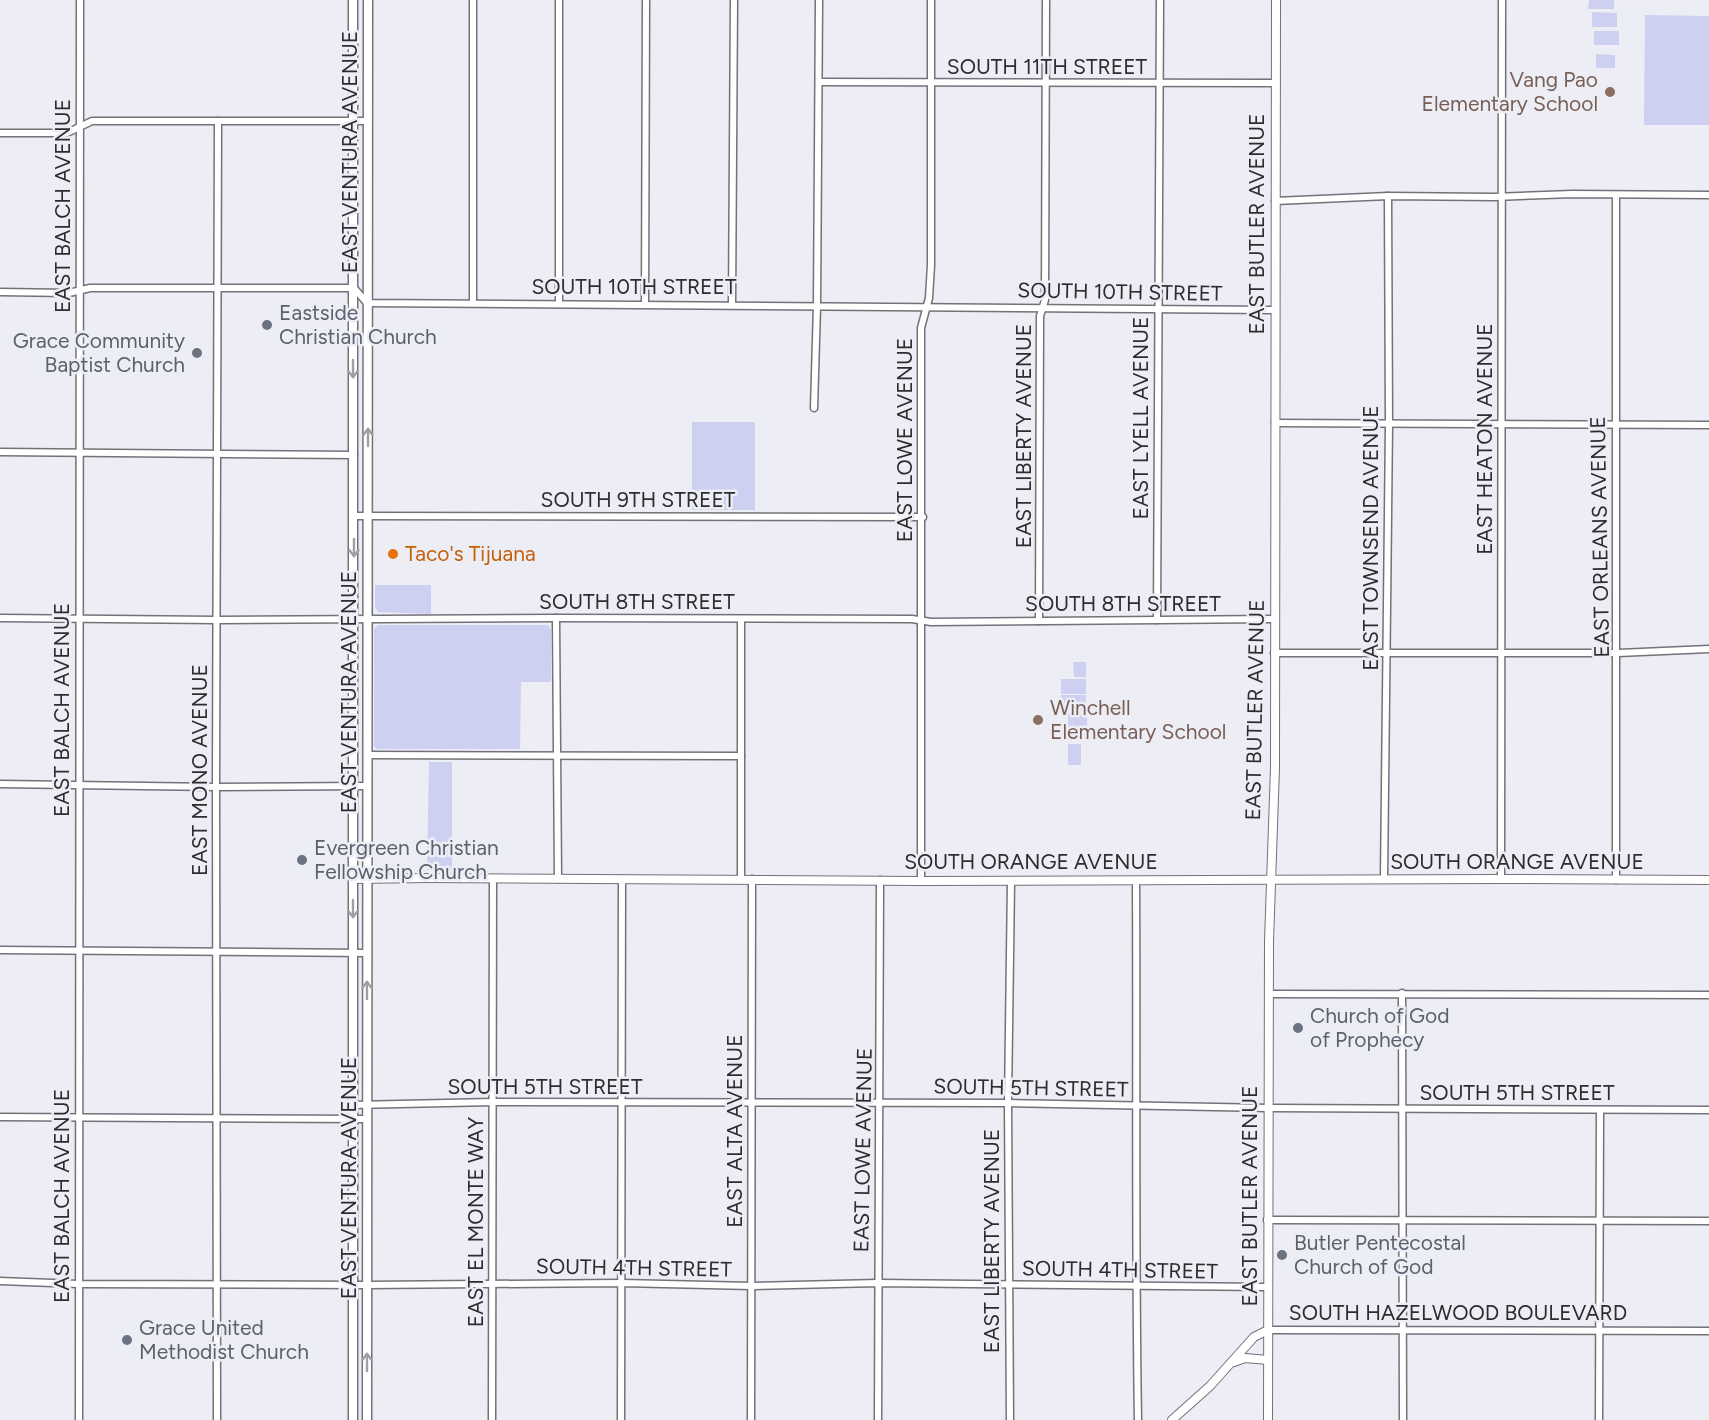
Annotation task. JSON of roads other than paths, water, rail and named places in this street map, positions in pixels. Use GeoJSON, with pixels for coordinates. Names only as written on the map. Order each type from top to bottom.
{"type":"FeatureCollection","features":[{"type":"Feature","properties":{"kind":"main road","name":"EAST VENTURA AVENUE"},"geometry":{"type":"LineString","coordinates":[[352,1420],[353,0]]}},
{"type":"Feature","properties":{"kind":"main road","name":"EAST VENTURA AVENUE"},"geometry":{"type":"LineString","coordinates":[[367,1420],[368,0]]}},
{"type":"Feature","properties":{"kind":"street","name":"EAST BALCH AVENUE"},"geometry":{"type":"LineString","coordinates":[[79,1420],[80,0]]}},
{"type":"Feature","properties":{"kind":"street"},"geometry":{"type":"LineString","coordinates":[[473,0],[473,303]]}},
{"type":"Feature","properties":{"kind":"street"},"geometry":{"type":"LineString","coordinates":[[559,0],[559,304]]}},
{"type":"Feature","properties":{"kind":"street"},"geometry":{"type":"LineString","coordinates":[[645,304],[646,0]]}},
{"type":"Feature","properties":{"kind":"street"},"geometry":{"type":"LineString","coordinates":[[732,304],[734,0]]}},
{"type":"Feature","properties":{"kind":"street"},"geometry":{"type":"LineString","coordinates":[[814,408],[819,0]]}},
{"type":"Feature","properties":{"kind":"street","name":"EAST LOWE AVENUE"},"geometry":{"type":"LineString","coordinates":[[921,881],[921,328],[926,308],[931,265],[931,0]]}},
{"type":"Feature","properties":{"kind":"street","name":"EAST LIBERTY AVENUE"},"geometry":{"type":"LineString","coordinates":[[1039,621],[1040,316],[1045,300],[1046,0]]}},
{"type":"Feature","properties":{"kind":"street","name":"EAST LYELL AVENUE"},"geometry":{"type":"LineString","coordinates":[[1157,620],[1160,0]]}},
{"type":"Feature","properties":{"kind":"street","name":"EAST BUTLER AVENUE"},"geometry":{"type":"LineString","coordinates":[[1268,1420],[1270,880],[1275,768],[1276,0]]}},
{"type":"Feature","properties":{"kind":"street","name":"EAST HEATON AVENUE"},"geometry":{"type":"LineString","coordinates":[[1501,879],[1502,0]]}},
{"type":"Feature","properties":{"kind":"street","name":"SOUTH 11TH STREET"},"geometry":{"type":"LineString","coordinates":[[819,82],[1276,83]]}},
{"type":"Feature","properties":{"kind":"street"},"geometry":{"type":"LineString","coordinates":[[0,133],[67,134],[92,121],[368,121]]}},
{"type":"Feature","properties":{"kind":"street","name":"EAST MONO AVENUE"},"geometry":{"type":"LineString","coordinates":[[218,121],[216,787],[218,1420]]}},
{"type":"Feature","properties":{"kind":"street","name":"EAST ORLEANS AVENUE"},"geometry":{"type":"LineString","coordinates":[[1616,195],[1618,652],[1616,880]]}},
{"type":"Feature","properties":{"kind":"street"},"geometry":{"type":"LineString","coordinates":[[1275,201],[1388,196],[1709,195]]}},
{"type":"Feature","properties":{"kind":"street","name":"EAST TOWNSEND AVENUE"},"geometry":{"type":"LineString","coordinates":[[1384,879],[1389,424],[1388,196]]}},
{"type":"Feature","properties":{"kind":"street"},"geometry":{"type":"LineString","coordinates":[[0,292],[69,293],[90,288],[354,288],[367,303]]}},
{"type":"Feature","properties":{"kind":"street","name":"SOUTH 10TH STREET"},"geometry":{"type":"LineString","coordinates":[[367,303],[732,304],[926,308],[1275,310]]}},
{"type":"Feature","properties":{"kind":"street"},"geometry":{"type":"LineString","coordinates":[[1275,423],[1709,425]]}},
{"type":"Feature","properties":{"kind":"street"},"geometry":{"type":"LineString","coordinates":[[0,452],[354,455]]}},
{"type":"Feature","properties":{"kind":"street","name":"SOUTH 9TH STREET"},"geometry":{"type":"LineString","coordinates":[[354,516],[922,517]]}},
{"type":"Feature","properties":{"kind":"street","name":"SOUTH 8TH STREET"},"geometry":{"type":"LineString","coordinates":[[0,618],[912,619],[922,621],[1274,619]]}},
{"type":"Feature","properties":{"kind":"street"},"geometry":{"type":"LineString","coordinates":[[556,618],[558,879]]}},
{"type":"Feature","properties":{"kind":"street"},"geometry":{"type":"LineString","coordinates":[[741,620],[741,879]]}},
{"type":"Feature","properties":{"kind":"street"},"geometry":{"type":"LineString","coordinates":[[1274,653],[1618,652],[1709,648]]}},
{"type":"Feature","properties":{"kind":"street"},"geometry":{"type":"LineString","coordinates":[[367,755],[741,756]]}},
{"type":"Feature","properties":{"kind":"street"},"geometry":{"type":"LineString","coordinates":[[0,784],[216,787],[367,786]]}},
{"type":"Feature","properties":{"kind":"street","name":"SOUTH ORANGE AVENUE"},"geometry":{"type":"LineString","coordinates":[[353,879],[1709,880]]}},
{"type":"Feature","properties":{"kind":"street","name":"EAST EL MONTE WAY"},"geometry":{"type":"LineString","coordinates":[[492,1420],[493,879]]}},
{"type":"Feature","properties":{"kind":"street"},"geometry":{"type":"LineString","coordinates":[[621,1420],[622,879]]}},
{"type":"Feature","properties":{"kind":"street","name":"EAST ALTA AVENUE"},"geometry":{"type":"LineString","coordinates":[[751,1420],[752,879]]}},
{"type":"Feature","properties":{"kind":"street","name":"EAST LOWE AVENUE"},"geometry":{"type":"LineString","coordinates":[[878,1420],[880,880]]}},
{"type":"Feature","properties":{"kind":"street"},"geometry":{"type":"LineString","coordinates":[[1136,880],[1138,1420]]}},
{"type":"Feature","properties":{"kind":"street","name":"EAST LIBERTY AVENUE"},"geometry":{"type":"LineString","coordinates":[[1010,1420],[1008,1103],[1011,881]]}},
{"type":"Feature","properties":{"kind":"street"},"geometry":{"type":"LineString","coordinates":[[0,950],[367,953]]}},
{"type":"Feature","properties":{"kind":"street"},"geometry":{"type":"LineString","coordinates":[[1402,993],[1404,1420]]}},
{"type":"Feature","properties":{"kind":"street"},"geometry":{"type":"LineString","coordinates":[[1269,994],[1709,995]]}},
{"type":"Feature","properties":{"kind":"street","name":"SOUTH 5TH STREET"},"geometry":{"type":"LineString","coordinates":[[353,1105],[493,1102],[1008,1103],[1269,1108],[1709,1110]]}},
{"type":"Feature","properties":{"kind":"street"},"geometry":{"type":"LineString","coordinates":[[1599,1420],[1600,1110]]}},
{"type":"Feature","properties":{"kind":"street"},"geometry":{"type":"LineString","coordinates":[[0,1117],[366,1119]]}},
{"type":"Feature","properties":{"kind":"street"},"geometry":{"type":"LineString","coordinates":[[1268,1220],[1709,1221]]}},
{"type":"Feature","properties":{"kind":"street","name":"SOUTH 4TH STREET"},"geometry":{"type":"LineString","coordinates":[[0,1281],[79,1284],[621,1283],[752,1286],[878,1283],[1268,1287]]}},
{"type":"Feature","properties":{"kind":"street","name":"SOUTH HAZELWOOD BOULEVARD"},"geometry":{"type":"LineString","coordinates":[[1172,1420],[1210,1386],[1254,1337],[1268,1330],[1709,1331]]}},
{"type":"Feature","properties":{"kind":"street"},"geometry":{"type":"LineString","coordinates":[[1232,1362],[1245,1358],[1268,1360]]}},
{"type":"Feature","properties":{"kind":"place","name":"Vang Pao Elementary School"},"geometry":{"type":"Point","coordinates":[1610,92]}},
{"type":"Feature","properties":{"kind":"place","name":"Eastside Christian Church"},"geometry":{"type":"Point","coordinates":[267,325]}},
{"type":"Feature","properties":{"kind":"place","name":"Grace Community Baptist Church"},"geometry":{"type":"Point","coordinates":[197,353]}},
{"type":"Feature","properties":{"kind":"place","name":"Taco's Tijuana"},"geometry":{"type":"Point","coordinates":[393,554]}},
{"type":"Feature","properties":{"kind":"place","name":"Winchell Elementary School"},"geometry":{"type":"Point","coordinates":[1038,720]}},
{"type":"Feature","properties":{"kind":"place","name":"Evergreen Christian Fellowship Church"},"geometry":{"type":"Point","coordinates":[302,860]}},
{"type":"Feature","properties":{"kind":"place","name":"Church of God of Prophecy"},"geometry":{"type":"Point","coordinates":[1298,1028]}},
{"type":"Feature","properties":{"kind":"place","name":"Butler Pentecostal Church of God"},"geometry":{"type":"Point","coordinates":[1282,1255]}},
{"type":"Feature","properties":{"kind":"place","name":"Grace United Methodist Church"},"geometry":{"type":"Point","coordinates":[127,1340]}}]}
